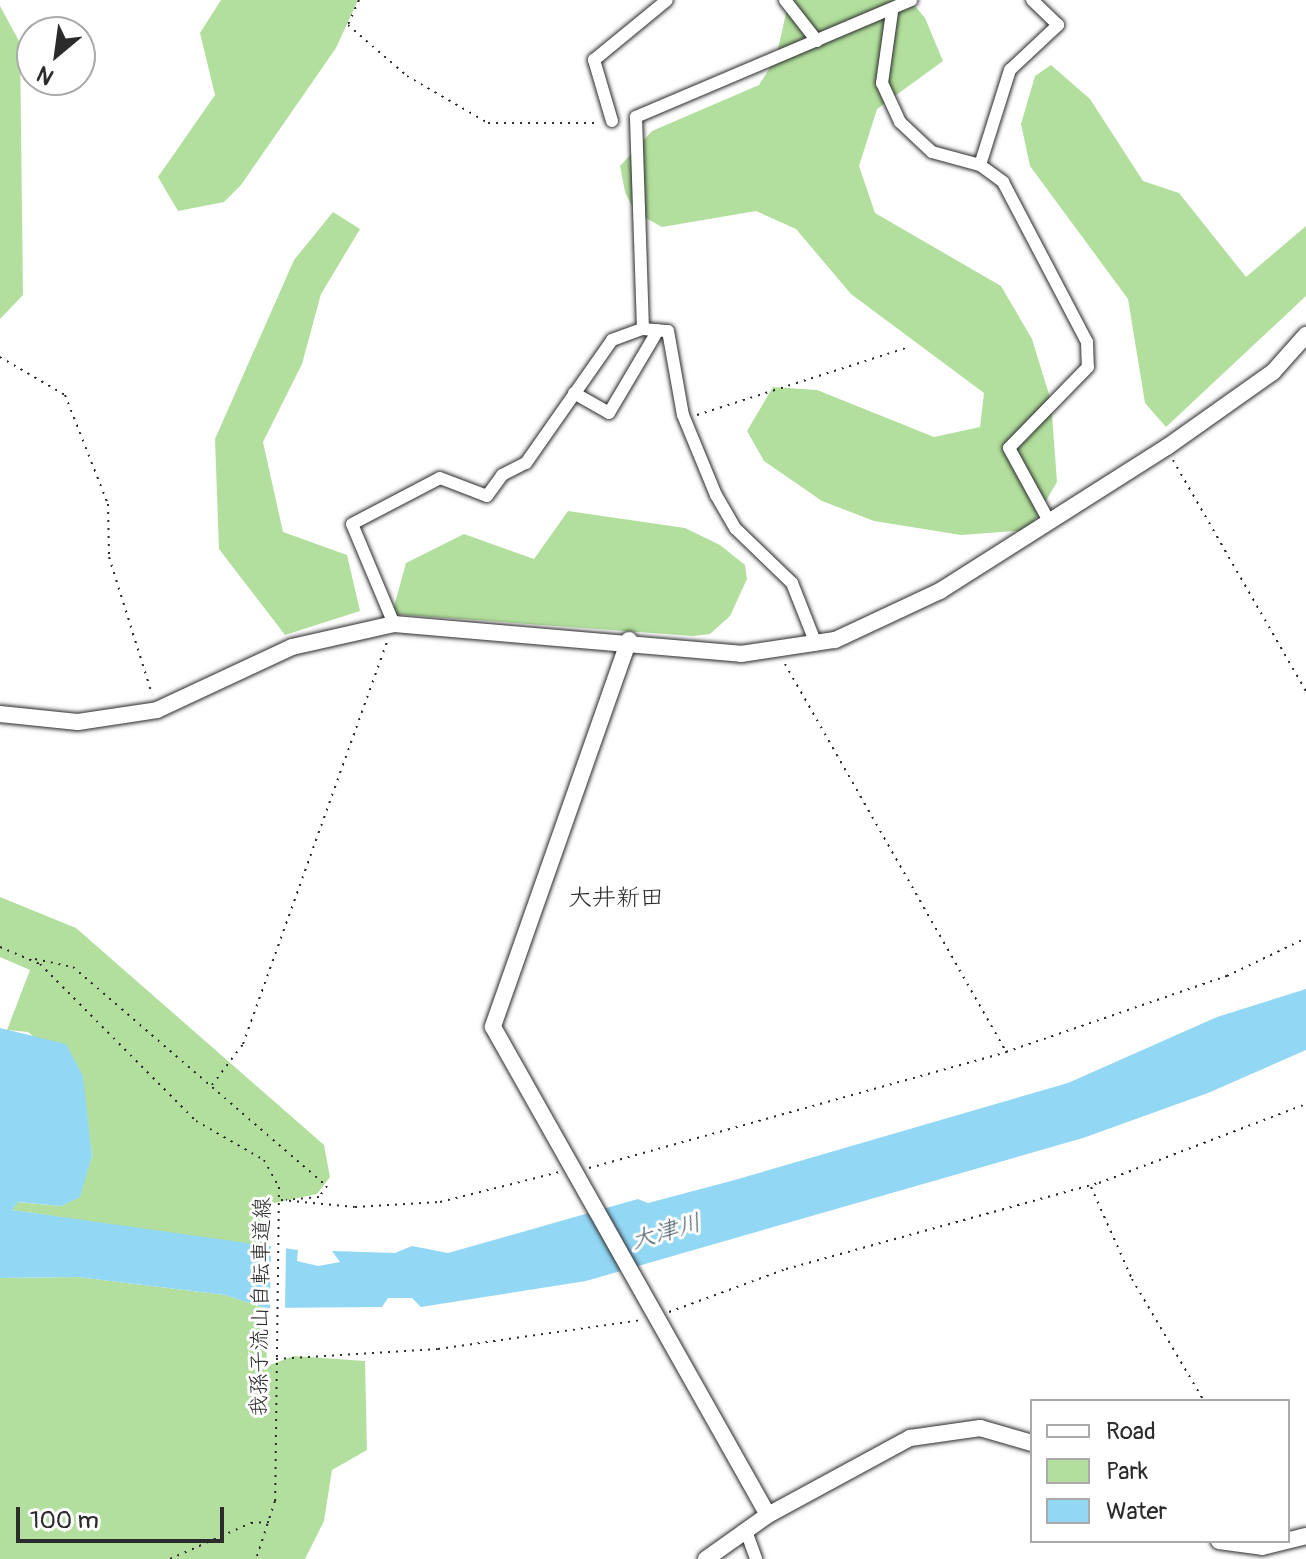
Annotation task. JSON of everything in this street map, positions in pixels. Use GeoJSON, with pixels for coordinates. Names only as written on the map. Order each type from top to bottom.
{"type":"FeatureCollection","features":[{"type":"Feature","properties":{"kind":"street"},"geometry":{"type":"LineString","coordinates":[[612,121],[594,60],[667,0]]}},
{"type":"Feature","properties":{"kind":"street"},"geometry":{"type":"LineString","coordinates":[[785,0],[817,41]]}},
{"type":"Feature","properties":{"kind":"street"},"geometry":{"type":"LineString","coordinates":[[643,329],[636,117],[892,12],[911,0]]}},
{"type":"Feature","properties":{"kind":"street"},"geometry":{"type":"LineString","coordinates":[[980,165],[1010,70],[1058,25],[1032,0]]}},
{"type":"Feature","properties":{"kind":"street"},"geometry":{"type":"LineString","coordinates":[[892,12],[882,83],[900,122],[932,152],[980,165],[1003,182],[1087,342],[1088,367],[1009,448],[1049,521]]}},
{"type":"Feature","properties":{"kind":"street"},"geometry":{"type":"LineString","coordinates":[[394,624],[352,524],[440,478],[487,496],[502,475],[526,463],[612,340],[643,329],[668,331],[685,419],[736,529],[792,583],[816,644]]}},
{"type":"Feature","properties":{"kind":"street"},"geometry":{"type":"LineString","coordinates":[[574,393],[609,413],[658,330]]}},
{"type":"Feature","properties":{"kind":"street"},"geometry":{"type":"LineString","coordinates":[[0,714],[78,722],[157,710],[292,647],[394,624],[629,640],[741,654],[783,651],[816,644],[905,611],[1167,447],[1273,372],[1306,335]]}},
{"type":"Feature","properties":{"kind":"street"},"geometry":{"type":"LineString","coordinates":[[629,640],[494,1011],[498,1045],[768,1515]]}},
{"type":"Feature","properties":{"kind":"street"},"geometry":{"type":"LineString","coordinates":[[706,1559],[768,1515],[910,1438],[980,1428],[1030,1442]]}},
{"type":"Feature","properties":{"kind":"street"},"geometry":{"type":"LineString","coordinates":[[746,1531],[756,1559]]}},
{"type":"Feature","properties":{"kind":"street"},"geometry":{"type":"LineString","coordinates":[[1233,1543],[1262,1547],[1278,1543]]}},
{"type":"Feature","properties":{"kind":"path"},"geometry":{"type":"LineString","coordinates":[[359,0],[348,25],[407,76],[488,123],[612,121]]}},
{"type":"Feature","properties":{"kind":"path"},"geometry":{"type":"LineString","coordinates":[[685,419],[909,347]]}},
{"type":"Feature","properties":{"kind":"path"},"geometry":{"type":"LineString","coordinates":[[0,357],[65,395],[108,504],[109,557],[157,710]]}},
{"type":"Feature","properties":{"kind":"path"},"geometry":{"type":"LineString","coordinates":[[1167,447],[1306,691]]}},
{"type":"Feature","properties":{"kind":"path"},"geometry":{"type":"LineString","coordinates":[[212,1085],[243,1044],[394,624]]}},
{"type":"Feature","properties":{"kind":"path"},"geometry":{"type":"LineString","coordinates":[[783,651],[1006,1052]]}},
{"type":"Feature","properties":{"kind":"path"},"geometry":{"type":"LineString","coordinates":[[281,1200],[355,1207],[440,1202],[570,1171],[1006,1052],[1227,976],[1306,938]]}},
{"type":"Feature","properties":{"kind":"path","name":"我孫子流山自転車道線"},"geometry":{"type":"LineString","coordinates":[[0,947],[30,958],[196,1121],[264,1160],[281,1200],[272,1522],[256,1559]]}},
{"type":"Feature","properties":{"kind":"path"},"geometry":{"type":"LineString","coordinates":[[30,958],[73,967],[327,1186],[319,1197],[281,1200]]}},
{"type":"Feature","properties":{"kind":"path"},"geometry":{"type":"LineString","coordinates":[[276,1359],[480,1344],[655,1318],[760,1277],[1091,1186],[1306,1104]]}},
{"type":"Feature","properties":{"kind":"path"},"geometry":{"type":"LineString","coordinates":[[1091,1186],[1132,1279],[1203,1399]]}},
{"type":"Feature","properties":{"kind":"path"},"geometry":{"type":"LineString","coordinates":[[170,1559],[251,1523],[272,1522]]}},
{"type":"Feature","properties":{"kind":"green space"},"geometry":{"type":"Polygon","coordinates":[[[221,0],[358,0],[336,48],[241,185],[224,202],[178,211],[158,177],[215,95],[200,33],[221,0]]]}},
{"type":"Feature","properties":{"kind":"green space"},"geometry":{"type":"Polygon","coordinates":[[[789,0],[910,0],[925,18],[943,61],[877,109],[859,166],[875,213],[1001,286],[1032,339],[1051,401],[1057,482],[1029,530],[961,535],[874,521],[822,501],[764,461],[747,431],[773,387],[817,390],[934,437],[980,427],[984,393],[851,294],[796,229],[756,211],[662,227],[635,212],[625,192],[620,166],[652,131],[759,85],[776,58],[789,0]]]}},
{"type":"Feature","properties":{"kind":"green space"},"geometry":{"type":"Polygon","coordinates":[[[0,6],[16,36],[16,96],[21,96],[23,295],[0,319],[0,6]]]}},
{"type":"Feature","properties":{"kind":"green space"},"geometry":{"type":"Polygon","coordinates":[[[1051,65],[1090,99],[1143,181],[1179,193],[1246,277],[1306,226],[1306,296],[1166,427],[1145,403],[1128,299],[1030,166],[1021,124],[1035,76],[1051,65]]]}},
{"type":"Feature","properties":{"kind":"green space"},"geometry":{"type":"Polygon","coordinates":[[[333,212],[360,229],[321,294],[302,364],[263,442],[283,532],[347,555],[360,611],[285,635],[219,549],[215,439],[294,260],[333,212]]]}},
{"type":"Feature","properties":{"kind":"green space"},"geometry":{"type":"Polygon","coordinates":[[[568,511],[685,528],[720,545],[745,565],[747,579],[730,616],[710,634],[693,636],[392,614],[406,563],[464,534],[534,559],[568,511]]]}},
{"type":"Feature","properties":{"kind":"green space"},"geometry":{"type":"Polygon","coordinates":[[[0,897],[76,928],[324,1145],[330,1177],[317,1194],[260,1206],[268,1248],[12,1210],[17,1202],[61,1206],[79,1197],[92,1156],[82,1076],[28,1032],[7,1030],[30,970],[0,957],[0,897]]]}},
{"type":"Feature","properties":{"kind":"green space"},"geometry":{"type":"Polygon","coordinates":[[[78,1277],[225,1295],[265,1308],[267,1366],[294,1356],[365,1361],[367,1450],[332,1470],[324,1521],[305,1559],[0,1559],[0,1278],[78,1277]]]}},
{"type":"Feature","properties":{"kind":"water","name":"大津川"},"geometry":{"type":"Polygon","coordinates":[[[1306,989],[1306,1050],[1208,1093],[1083,1138],[586,1281],[421,1307],[412,1298],[388,1298],[382,1307],[265,1308],[225,1295],[78,1277],[0,1278],[0,1028],[66,1044],[83,1076],[92,1156],[80,1197],[61,1206],[18,1202],[12,1210],[298,1250],[297,1261],[318,1266],[340,1262],[332,1251],[395,1253],[412,1246],[448,1253],[638,1199],[648,1203],[731,1181],[1068,1083],[1217,1017],[1306,989]]]}},
{"type":"Feature","properties":{"kind":"pier"},"geometry":{"type":"Polygon","coordinates":[[[271,1244],[286,1245],[285,1311],[270,1312],[271,1244]]]}},
{"type":"Feature","properties":{"kind":"district","name":"大井新田"},"geometry":{"type":"Point","coordinates":[616,898]}}]}
